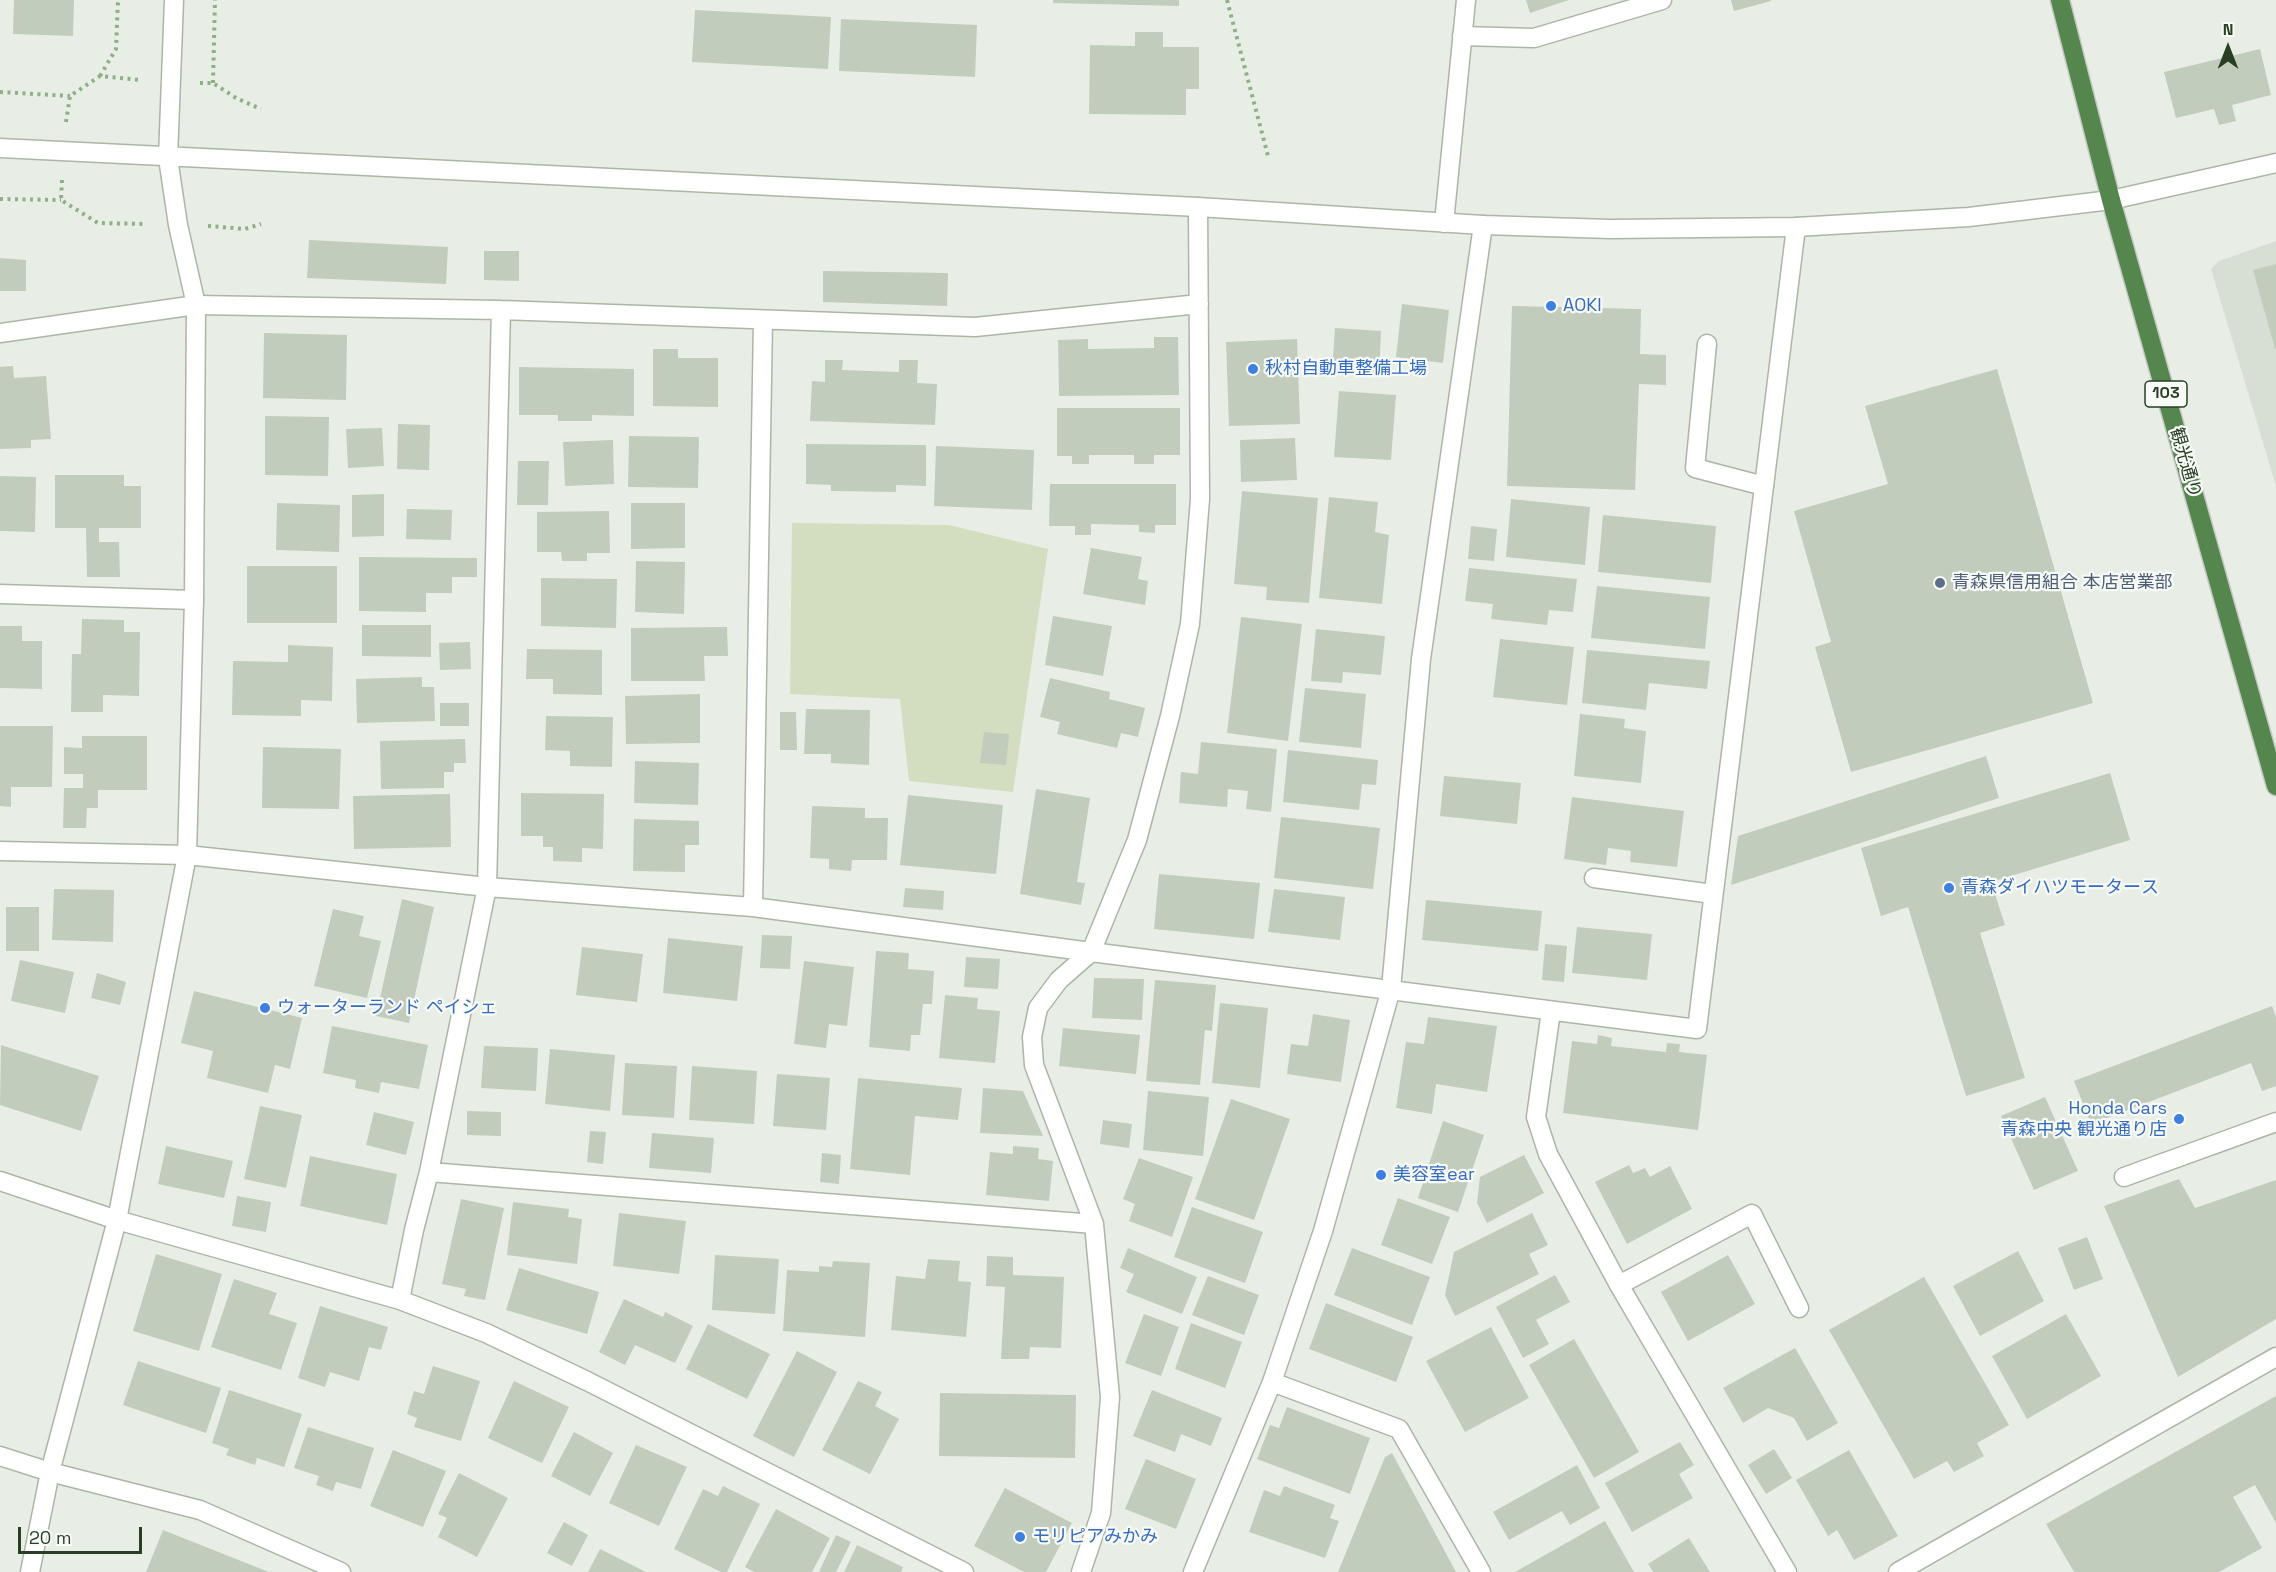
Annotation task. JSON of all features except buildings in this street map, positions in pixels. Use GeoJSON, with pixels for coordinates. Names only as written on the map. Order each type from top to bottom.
{"type":"FeatureCollection","features":[{"type":"Feature","properties":{"kind":"highway","name":"観光通り"},"geometry":{"type":"LineString","coordinates":[[2060,0],[2111,200],[2276,786]]}},
{"type":"Feature","properties":{"kind":"street"},"geometry":{"type":"LineString","coordinates":[[30,1572],[50,1472],[117,1220],[187,855],[194,600],[196,305],[178,225],[168,158],[174,0]]}},
{"type":"Feature","properties":{"kind":"street"},"geometry":{"type":"LineString","coordinates":[[1444,223],[1466,0]]}},
{"type":"Feature","properties":{"kind":"street"},"geometry":{"type":"LineString","coordinates":[[1462,36],[1534,38],[1662,0]]}},
{"type":"Feature","properties":{"kind":"street"},"geometry":{"type":"LineString","coordinates":[[0,148],[1198,207],[1483,225],[1610,229],[1796,226],[1969,217],[2111,200],[2276,163]]}},
{"type":"Feature","properties":{"kind":"street"},"geometry":{"type":"LineString","coordinates":[[1080,1572],[1101,1513],[1110,1397],[1094,1224],[1034,1065],[1032,1037],[1038,1008],[1059,980],[1091,952],[1137,840],[1170,716],[1190,624],[1200,499],[1198,207]]}},
{"type":"Feature","properties":{"kind":"street"},"geometry":{"type":"LineString","coordinates":[[1193,1572],[1272,1382],[1323,1231],[1391,989],[1421,659],[1483,225]]}},
{"type":"Feature","properties":{"kind":"street"},"geometry":{"type":"LineString","coordinates":[[0,851],[187,855],[487,887],[753,907],[1697,1029],[1796,226]]}},
{"type":"Feature","properties":{"kind":"street"},"geometry":{"type":"LineString","coordinates":[[0,333],[196,305],[501,310],[975,327],[1199,304]]}},
{"type":"Feature","properties":{"kind":"street"},"geometry":{"type":"LineString","coordinates":[[400,1300],[414,1230],[429,1172],[487,887],[501,310]]}},
{"type":"Feature","properties":{"kind":"street"},"geometry":{"type":"LineString","coordinates":[[753,907],[763,320]]}},
{"type":"Feature","properties":{"kind":"street"},"geometry":{"type":"LineString","coordinates":[[1707,344],[1695,468],[1764,486]]}},
{"type":"Feature","properties":{"kind":"street"},"geometry":{"type":"LineString","coordinates":[[0,594],[194,600]]}},
{"type":"Feature","properties":{"kind":"street"},"geometry":{"type":"LineString","coordinates":[[1594,878],[1713,894]]}},
{"type":"Feature","properties":{"kind":"street"},"geometry":{"type":"LineString","coordinates":[[1551,1011],[1536,1118],[1548,1154],[1619,1285],[1787,1572]]}},
{"type":"Feature","properties":{"kind":"street"},"geometry":{"type":"LineString","coordinates":[[2124,1177],[2276,1122]]}},
{"type":"Feature","properties":{"kind":"street"},"geometry":{"type":"LineString","coordinates":[[429,1172],[1094,1224]]}},
{"type":"Feature","properties":{"kind":"street"},"geometry":{"type":"LineString","coordinates":[[0,1181],[117,1220],[400,1300],[486,1333],[587,1381],[964,1572]]}},
{"type":"Feature","properties":{"kind":"street"},"geometry":{"type":"LineString","coordinates":[[1619,1285],[1752,1214],[1799,1308]]}},
{"type":"Feature","properties":{"kind":"street"},"geometry":{"type":"LineString","coordinates":[[1898,1572],[2276,1357]]}},
{"type":"Feature","properties":{"kind":"street"},"geometry":{"type":"LineString","coordinates":[[1272,1382],[1399,1429],[1481,1572]]}},
{"type":"Feature","properties":{"kind":"street"},"geometry":{"type":"LineString","coordinates":[[0,1456],[50,1472],[200,1510],[341,1572]]}},
{"type":"Feature","properties":{"kind":"path"},"geometry":{"type":"LineString","coordinates":[[100,76],[116,49],[118,0]]}},
{"type":"Feature","properties":{"kind":"path"},"geometry":{"type":"LineString","coordinates":[[213,83],[215,0]]}},
{"type":"Feature","properties":{"kind":"path"},"geometry":{"type":"LineString","coordinates":[[1227,0],[1268,156]]}},
{"type":"Feature","properties":{"kind":"path"},"geometry":{"type":"LineString","coordinates":[[0,92],[70,96]]}},
{"type":"Feature","properties":{"kind":"path"},"geometry":{"type":"LineString","coordinates":[[0,199],[61,200]]}},
{"type":"Feature","properties":{"kind":"shaded area"},"geometry":{"type":"Polygon","coordinates":[[[2276,241],[2276,486],[2211,269],[2219,261],[2276,241]]]}},
{"type":"Feature","properties":{"kind":"green space"},"geometry":{"type":"Polygon","coordinates":[[[792,523],[949,525],[1048,549],[1013,792],[909,781],[900,699],[790,694],[792,523]]]}},
{"type":"Feature","properties":{"kind":"place","name":"AOKI"},"geometry":{"type":"Point","coordinates":[1551,306]}},
{"type":"Feature","properties":{"kind":"place","name":"秋村自動車整備工場"},"geometry":{"type":"Point","coordinates":[1253,369]}},
{"type":"Feature","properties":{"kind":"place","name":"青森県信用組合 本店営業部"},"geometry":{"type":"Point","coordinates":[1940,583]}},
{"type":"Feature","properties":{"kind":"place","name":"青森ダイハツモータース"},"geometry":{"type":"Point","coordinates":[1949,888]}},
{"type":"Feature","properties":{"kind":"place","name":"ウォーターランド ペイシェ"},"geometry":{"type":"Point","coordinates":[265,1008]}},
{"type":"Feature","properties":{"kind":"place","name":"Honda Cars 青森中央 観光通り店"},"geometry":{"type":"Point","coordinates":[2179,1119]}},
{"type":"Feature","properties":{"kind":"place","name":"美容室ear"},"geometry":{"type":"Point","coordinates":[1381,1175]}},
{"type":"Feature","properties":{"kind":"place","name":"モリピアみかみ"},"geometry":{"type":"Point","coordinates":[1020,1537]}}]}
